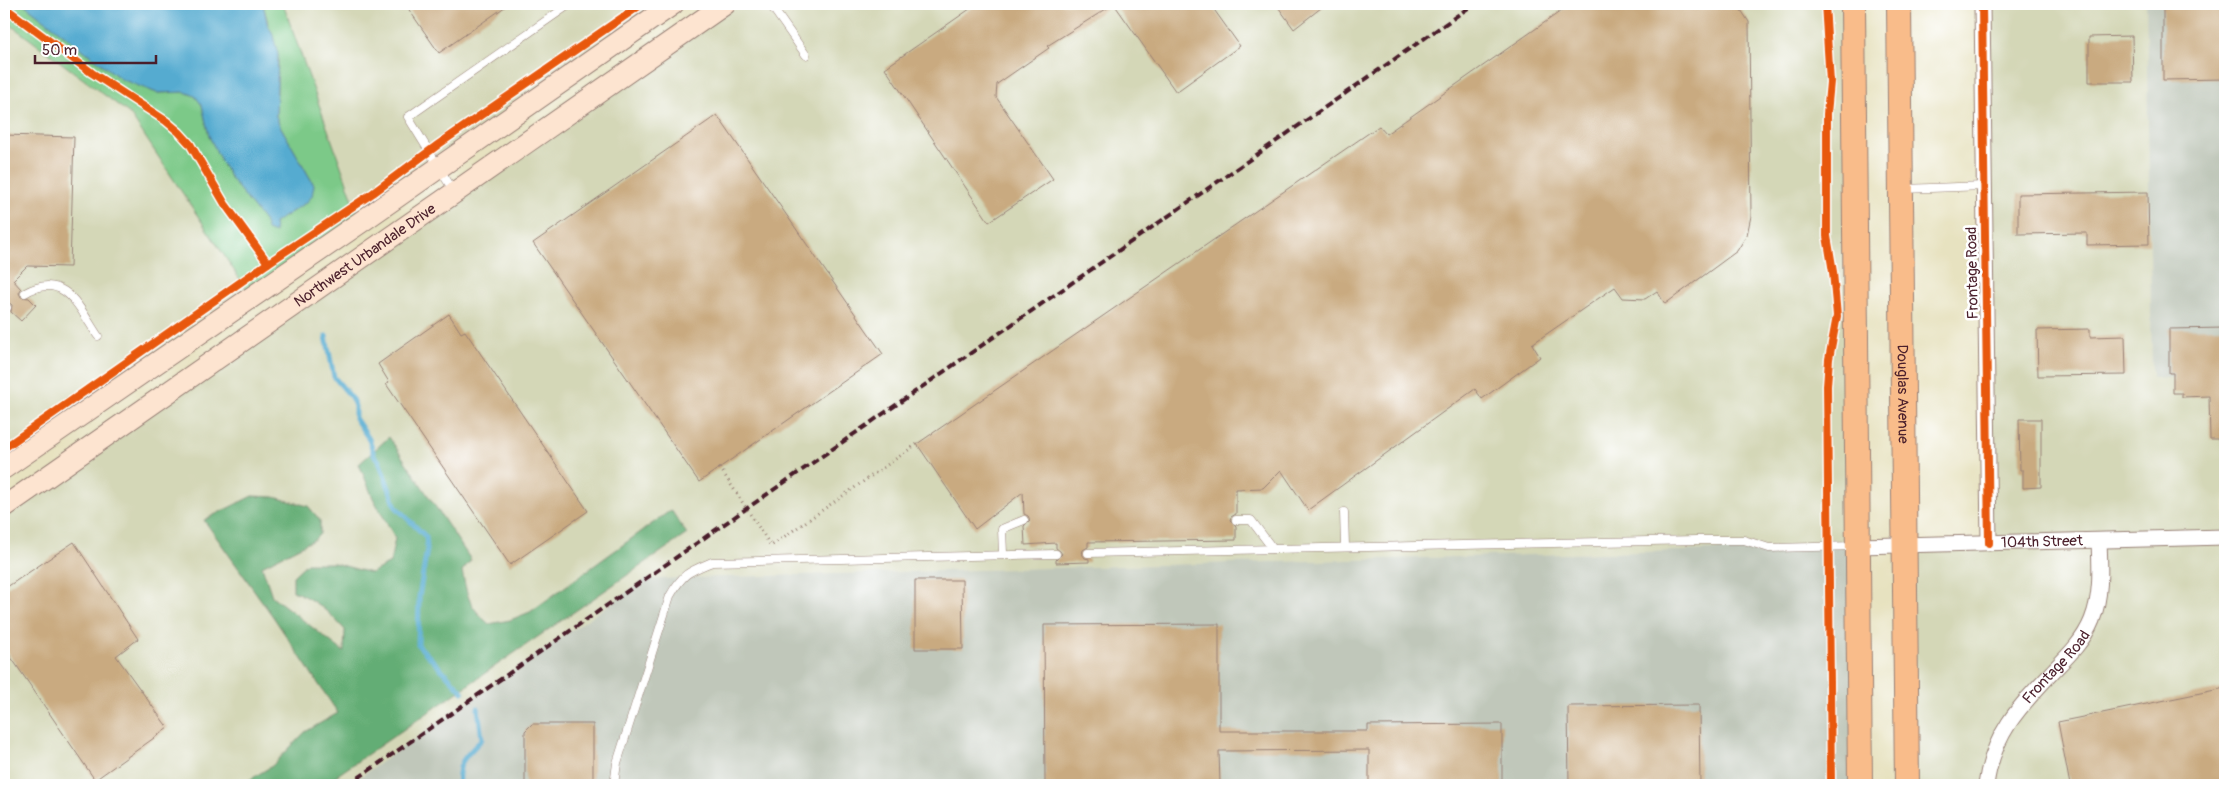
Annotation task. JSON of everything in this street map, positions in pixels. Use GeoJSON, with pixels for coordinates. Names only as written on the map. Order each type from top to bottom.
{"type":"FeatureCollection","features":[{"type":"Feature","properties":{"kind":"main road","name":"Northwest Urbandale Drive"},"geometry":{"type":"LineString","coordinates":[[4,468],[673,4]]}},
{"type":"Feature","properties":{"kind":"main road","name":"Northwest Urbandale Drive"},"geometry":{"type":"LineString","coordinates":[[4,507],[725,4]]}},
{"type":"Feature","properties":{"kind":"main road"},"geometry":{"type":"LineString","coordinates":[[1853,4],[1860,785]]}},
{"type":"Feature","properties":{"kind":"main road","name":"Douglas Avenue"},"geometry":{"type":"LineString","coordinates":[[1900,4],[1907,785]]}},
{"type":"Feature","properties":{"kind":"street","name":"Frontage Road"},"geometry":{"type":"LineString","coordinates":[[1982,4],[1989,543]]}},
{"type":"Feature","properties":{"kind":"street","name":"104th Street"},"geometry":{"type":"LineString","coordinates":[[1858,546],[2225,537]]}},
{"type":"Feature","properties":{"kind":"street","name":"Frontage Road"},"geometry":{"type":"LineString","coordinates":[[1986,785],[1990,759],[2009,720],[2070,655],[2082,639],[2091,622],[2097,603],[2100,577],[2100,540]]}},
{"type":"Feature","properties":{"kind":"lane"},"geometry":{"type":"LineString","coordinates":[[454,192],[408,117],[570,4]]}},
{"type":"Feature","properties":{"kind":"lane"},"geometry":{"type":"LineString","coordinates":[[770,4],[806,55]]}},
{"type":"Feature","properties":{"kind":"lane"},"geometry":{"type":"LineString","coordinates":[[1901,189],[1985,186]]}},
{"type":"Feature","properties":{"kind":"lane"},"geometry":{"type":"LineString","coordinates":[[25,293],[46,286],[62,288],[72,297],[98,336]]}},
{"type":"Feature","properties":{"kind":"lane"},"geometry":{"type":"LineString","coordinates":[[1344,512],[1345,547]]}},
{"type":"Feature","properties":{"kind":"lane"},"geometry":{"type":"LineString","coordinates":[[1003,554],[1002,529],[1024,520]]}},
{"type":"Feature","properties":{"kind":"lane"},"geometry":{"type":"LineString","coordinates":[[1236,520],[1251,520],[1273,549]]}},
{"type":"Feature","properties":{"kind":"lane"},"geometry":{"type":"LineString","coordinates":[[1088,553],[1697,540],[1744,540],[1769,548],[1858,546]]}},
{"type":"Feature","properties":{"kind":"lane"},"geometry":{"type":"LineString","coordinates":[[614,785],[618,763],[670,596],[680,578],[687,573],[712,562],[1056,554]]}},
{"type":"Feature","properties":{"kind":"path"},"geometry":{"type":"LineString","coordinates":[[720,468],[771,546],[917,444]]}},
{"type":"Feature","properties":{"kind":"shaded area"},"geometry":{"type":"Polygon","coordinates":[[[283,4],[673,4],[361,222],[283,4]]]}},
{"type":"Feature","properties":{"kind":"shaded area"},"geometry":{"type":"Polygon","coordinates":[[[725,4],[1853,4],[1858,546],[646,579],[348,785],[4,785],[4,507],[725,4]]]}},
{"type":"Feature","properties":{"kind":"shaded area"},"geometry":{"type":"Polygon","coordinates":[[[1982,4],[2146,4],[2152,377],[2225,377],[2225,785],[1907,785],[1904,545],[1989,543],[1982,4]]]}},
{"type":"Feature","properties":{"kind":"shaded area"},"geometry":{"type":"Polygon","coordinates":[[[2146,4],[2225,4],[2225,377],[2152,378],[2146,4]]]}},
{"type":"Feature","properties":{"kind":"shaded area"},"geometry":{"type":"Polygon","coordinates":[[[4,20],[130,114],[251,296],[4,468],[4,20]]]}},
{"type":"Feature","properties":{"kind":"shaded area"},"geometry":{"type":"Polygon","coordinates":[[[1858,546],[1860,785],[348,785],[646,579],[1858,546]]]}},
{"type":"Feature","properties":{"kind":"green space"},"geometry":{"type":"Polygon","coordinates":[[[4,4],[24,4],[121,79],[157,93],[185,92],[195,96],[202,105],[209,136],[222,163],[232,180],[274,233],[274,223],[307,202],[314,185],[276,116],[278,61],[263,4],[283,4],[361,222],[251,296],[130,114],[4,20],[4,4]]]}},
{"type":"Feature","properties":{"kind":"green space"},"geometry":{"type":"Polygon","coordinates":[[[389,437],[471,560],[462,571],[468,595],[477,612],[489,624],[510,620],[530,612],[671,510],[687,534],[323,785],[241,785],[272,766],[305,732],[338,713],[274,618],[204,520],[252,496],[274,497],[308,506],[320,520],[320,534],[315,539],[262,566],[272,596],[344,652],[345,630],[321,607],[293,591],[293,576],[307,563],[334,563],[371,573],[390,563],[395,538],[373,498],[359,464],[389,437]]]}},
{"type":"Feature","properties":{"kind":"water"},"geometry":{"type":"Polygon","coordinates":[[[24,4],[263,4],[268,26],[272,32],[278,54],[276,116],[314,185],[312,196],[307,202],[274,223],[275,233],[267,230],[265,222],[232,180],[222,163],[209,136],[202,105],[195,96],[185,92],[157,93],[121,79],[24,4]]]}},
{"type":"Feature","properties":{"kind":"building"},"geometry":{"type":"Polygon","coordinates":[[[405,4],[509,4],[439,53],[405,4]]]}},
{"type":"Feature","properties":{"kind":"building"},"geometry":{"type":"Polygon","coordinates":[[[977,4],[1114,4],[1047,46],[1049,48],[997,84],[996,97],[1053,179],[989,222],[885,68],[977,4]]]}},
{"type":"Feature","properties":{"kind":"building"},"geometry":{"type":"Polygon","coordinates":[[[1114,4],[1210,4],[1240,46],[1176,92],[1114,4]]]}},
{"type":"Feature","properties":{"kind":"building"},"geometry":{"type":"Polygon","coordinates":[[[1276,4],[1326,4],[1294,29],[1276,4]]]}},
{"type":"Feature","properties":{"kind":"building"},"geometry":{"type":"Polygon","coordinates":[[[1571,4],[1737,4],[1749,22],[1751,216],[1747,235],[1737,251],[1665,304],[1657,291],[1645,299],[1623,298],[1615,287],[1532,344],[1540,357],[1482,399],[1475,389],[1308,510],[1281,470],[1263,488],[1236,489],[1236,514],[1230,520],[1236,526],[1236,540],[1088,542],[1088,547],[1083,550],[1082,554],[1085,558],[1089,559],[1089,562],[1056,563],[1056,560],[1062,554],[1056,548],[1056,543],[1025,545],[1024,526],[1030,520],[1024,514],[1023,492],[975,529],[917,444],[1379,126],[1386,134],[1571,4]]]}},
{"type":"Feature","properties":{"kind":"building"},"geometry":{"type":"Polygon","coordinates":[[[2163,4],[2225,4],[2225,79],[2163,80],[2163,4]]]}},
{"type":"Feature","properties":{"kind":"building"},"geometry":{"type":"Polygon","coordinates":[[[2132,36],[2133,82],[2089,82],[2089,37],[2132,36]]]}},
{"type":"Feature","properties":{"kind":"building"},"geometry":{"type":"Polygon","coordinates":[[[717,115],[883,354],[699,482],[533,243],[717,115]]]}},
{"type":"Feature","properties":{"kind":"building"},"geometry":{"type":"Polygon","coordinates":[[[4,135],[74,137],[70,267],[27,266],[13,280],[21,289],[19,293],[21,297],[29,298],[36,305],[21,321],[11,312],[12,305],[8,302],[4,304],[4,135]]]}},
{"type":"Feature","properties":{"kind":"building"},"geometry":{"type":"Polygon","coordinates":[[[2148,192],[2149,244],[2087,245],[2087,233],[2018,234],[2018,194],[2148,192]]]}},
{"type":"Feature","properties":{"kind":"building"},"geometry":{"type":"Polygon","coordinates":[[[449,314],[461,333],[465,331],[588,511],[510,565],[386,384],[389,382],[378,364],[449,314]]]}},
{"type":"Feature","properties":{"kind":"building"},"geometry":{"type":"Polygon","coordinates":[[[2225,328],[2225,439],[2210,439],[2209,396],[2182,397],[2182,393],[2173,393],[2173,373],[2169,373],[2169,329],[2225,328]]]}},
{"type":"Feature","properties":{"kind":"building"},"geometry":{"type":"Polygon","coordinates":[[[2090,329],[2090,337],[2125,336],[2126,375],[2038,376],[2037,330],[2090,329]]]}},
{"type":"Feature","properties":{"kind":"building"},"geometry":{"type":"Polygon","coordinates":[[[2019,419],[2041,419],[2041,487],[2023,488],[2023,470],[2020,470],[2019,419]]]}},
{"type":"Feature","properties":{"kind":"building"},"geometry":{"type":"Polygon","coordinates":[[[74,542],[138,639],[116,656],[168,728],[95,780],[4,647],[4,589],[74,542]]]}},
{"type":"Feature","properties":{"kind":"building"},"geometry":{"type":"Polygon","coordinates":[[[915,580],[962,580],[963,649],[915,649],[915,580]]]}},
{"type":"Feature","properties":{"kind":"building"},"geometry":{"type":"Polygon","coordinates":[[[1219,624],[1219,731],[1368,731],[1368,725],[1502,724],[1502,785],[1369,785],[1369,750],[1219,751],[1220,785],[1045,785],[1044,625],[1219,624]]]}},
{"type":"Feature","properties":{"kind":"building"},"geometry":{"type":"Polygon","coordinates":[[[2225,688],[2225,785],[2070,785],[2058,722],[2225,688]]]}},
{"type":"Feature","properties":{"kind":"building"},"geometry":{"type":"Polygon","coordinates":[[[1699,705],[1700,785],[1569,785],[1568,706],[1699,705]]]}},
{"type":"Feature","properties":{"kind":"building"},"geometry":{"type":"Polygon","coordinates":[[[532,724],[593,724],[593,785],[525,785],[525,731],[532,724]]]}},
{"type":"Feature","properties":{"kind":"waterway"},"geometry":{"type":"LineString","coordinates":[[326,336],[334,377],[351,397],[355,406],[355,418],[369,439],[396,507],[426,537],[427,549],[419,597],[418,645],[463,692]]}},
{"type":"Feature","properties":{"kind":"waterway"},"geometry":{"type":"LineString","coordinates":[[459,785],[461,764],[482,739],[478,708]]}},
{"type":"Feature","properties":{"kind":"railway"},"geometry":{"type":"LineString","coordinates":[[348,785],[1474,4]]}},
{"type":"Feature","properties":{"kind":"cycle path"},"geometry":{"type":"LineString","coordinates":[[4,448],[642,4]]}},
{"type":"Feature","properties":{"kind":"cycle path"},"geometry":{"type":"LineString","coordinates":[[1825,4],[1830,82],[1827,114],[1827,236],[1837,316],[1829,359],[1827,386],[1831,785]]}},
{"type":"Feature","properties":{"kind":"cycle path"},"geometry":{"type":"LineString","coordinates":[[1982,4],[1989,543]]}},
{"type":"Feature","properties":{"kind":"cycle path"},"geometry":{"type":"LineString","coordinates":[[4,7],[92,73],[166,121],[179,132],[190,144],[225,204],[268,263]]}}]}
